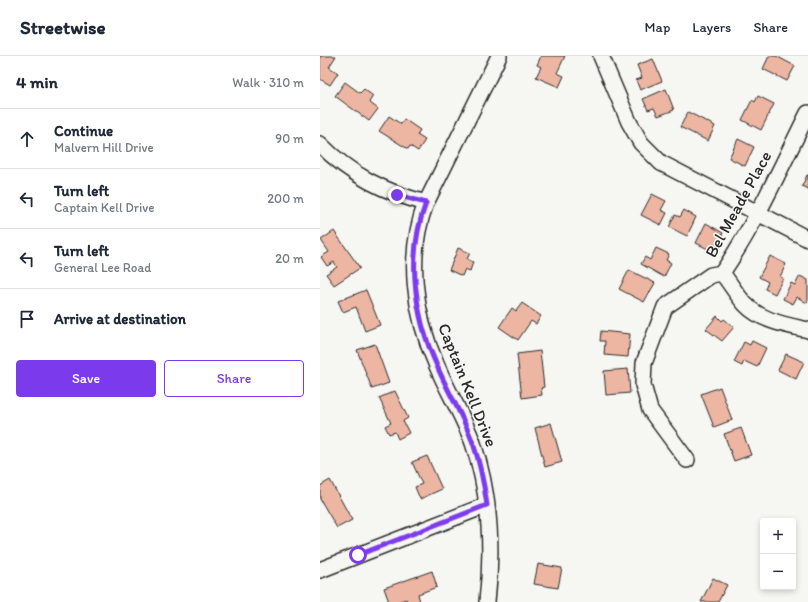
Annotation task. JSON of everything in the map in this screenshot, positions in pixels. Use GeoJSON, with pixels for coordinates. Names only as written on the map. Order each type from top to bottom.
{"type":"FeatureCollection","features":[{"type":"Feature","properties":{"kind":"street","name":"Captain Kell Drive"},"geometry":{"type":"LineString","coordinates":[[487,602],[490,572],[487,505],[482,476],[473,443],[436,364],[418,305],[415,280],[415,252],[419,222],[426,203],[499,56]]}},
{"type":"Feature","properties":{"kind":"street"},"geometry":{"type":"LineString","coordinates":[[602,56],[628,122],[640,143],[661,163],[808,239]]}},
{"type":"Feature","properties":{"kind":"street","name":"Bel Meade Place"},"geometry":{"type":"LineString","coordinates":[[687,460],[650,410],[643,385],[644,363],[665,307],[711,275],[722,273],[758,212],[808,113]]}},
{"type":"Feature","properties":{"kind":"street"},"geometry":{"type":"LineString","coordinates":[[320,144],[340,163],[365,180],[397,195],[426,203]]}},
{"type":"Feature","properties":{"kind":"street"},"geometry":{"type":"LineString","coordinates":[[722,273],[745,304],[758,314],[778,323],[808,330]]}},
{"type":"Feature","properties":{"kind":"street"},"geometry":{"type":"LineString","coordinates":[[320,570],[487,505]]}},
{"type":"Feature","properties":{"kind":"building"},"geometry":{"type":"Polygon","coordinates":[[[320,56],[336,56],[329,67],[338,73],[330,85],[320,79],[320,56]]]}},
{"type":"Feature","properties":{"kind":"building"},"geometry":{"type":"Polygon","coordinates":[[[541,56],[565,56],[557,73],[564,76],[559,87],[536,77],[541,67],[537,65],[541,56]]]}},
{"type":"Feature","properties":{"kind":"building"},"geometry":{"type":"Polygon","coordinates":[[[769,56],[776,56],[795,66],[787,81],[763,69],[769,56]]]}},
{"type":"Feature","properties":{"kind":"building"},"geometry":{"type":"Polygon","coordinates":[[[653,59],[662,81],[640,90],[636,80],[642,78],[637,65],[653,59]]]}},
{"type":"Feature","properties":{"kind":"building"},"geometry":{"type":"Polygon","coordinates":[[[345,82],[360,93],[364,89],[373,96],[369,102],[378,109],[369,121],[335,96],[345,82]]]}},
{"type":"Feature","properties":{"kind":"building"},"geometry":{"type":"Polygon","coordinates":[[[666,89],[674,110],[658,116],[654,108],[648,110],[643,99],[666,89]]]}},
{"type":"Feature","properties":{"kind":"building"},"geometry":{"type":"Polygon","coordinates":[[[758,96],[774,104],[761,130],[742,120],[752,100],[755,102],[758,96]]]}},
{"type":"Feature","properties":{"kind":"building"},"geometry":{"type":"Polygon","coordinates":[[[688,112],[715,126],[708,141],[680,127],[688,112]]]}},
{"type":"Feature","properties":{"kind":"building"},"geometry":{"type":"Polygon","coordinates":[[[389,116],[401,124],[404,119],[420,130],[417,135],[425,140],[418,151],[410,146],[408,149],[379,131],[389,116]]]}},
{"type":"Feature","properties":{"kind":"building"},"geometry":{"type":"Polygon","coordinates":[[[738,139],[754,147],[745,166],[729,158],[738,139]]]}},
{"type":"Feature","properties":{"kind":"building"},"geometry":{"type":"Polygon","coordinates":[[[808,175],[808,189],[802,186],[808,175]]]}},
{"type":"Feature","properties":{"kind":"building"},"geometry":{"type":"Polygon","coordinates":[[[652,194],[666,201],[661,210],[667,213],[661,225],[641,215],[652,194]]]}},
{"type":"Feature","properties":{"kind":"building"},"geometry":{"type":"Polygon","coordinates":[[[684,210],[696,217],[687,236],[669,227],[675,215],[680,217],[684,210]]]}},
{"type":"Feature","properties":{"kind":"building"},"geometry":{"type":"Polygon","coordinates":[[[706,223],[723,233],[716,246],[713,245],[710,250],[696,243],[706,223]]]}},
{"type":"Feature","properties":{"kind":"building"},"geometry":{"type":"Polygon","coordinates":[[[334,231],[360,268],[334,285],[326,274],[337,267],[334,262],[327,266],[321,257],[329,252],[321,240],[334,231]]]}},
{"type":"Feature","properties":{"kind":"building"},"geometry":{"type":"Polygon","coordinates":[[[458,248],[470,253],[467,259],[473,262],[470,271],[465,269],[462,276],[449,270],[458,248]]]}},
{"type":"Feature","properties":{"kind":"building"},"geometry":{"type":"Polygon","coordinates":[[[656,248],[669,254],[666,260],[671,263],[664,277],[641,264],[645,257],[650,260],[656,248]]]}},
{"type":"Feature","properties":{"kind":"building"},"geometry":{"type":"Polygon","coordinates":[[[770,256],[786,264],[780,277],[783,278],[775,294],[765,289],[768,282],[759,277],[770,256]]]}},
{"type":"Feature","properties":{"kind":"building"},"geometry":{"type":"Polygon","coordinates":[[[629,270],[655,283],[644,302],[619,289],[629,270]]]}},
{"type":"Feature","properties":{"kind":"building"},"geometry":{"type":"Polygon","coordinates":[[[800,276],[808,280],[808,300],[807,303],[797,297],[793,304],[783,299],[791,283],[795,285],[800,276]]]}},
{"type":"Feature","properties":{"kind":"building"},"geometry":{"type":"Polygon","coordinates":[[[366,290],[380,325],[365,331],[356,307],[343,312],[338,301],[366,290]]]}},
{"type":"Feature","properties":{"kind":"building"},"geometry":{"type":"Polygon","coordinates":[[[522,303],[541,316],[536,324],[531,321],[518,340],[499,327],[512,308],[516,311],[522,303]]]}},
{"type":"Feature","properties":{"kind":"building"},"geometry":{"type":"Polygon","coordinates":[[[717,316],[722,321],[724,319],[734,327],[722,341],[706,329],[717,316]]]}},
{"type":"Feature","properties":{"kind":"building"},"geometry":{"type":"Polygon","coordinates":[[[601,331],[630,334],[628,357],[604,355],[605,341],[600,341],[601,331]]]}},
{"type":"Feature","properties":{"kind":"building"},"geometry":{"type":"Polygon","coordinates":[[[752,341],[766,348],[757,367],[744,361],[742,366],[734,362],[744,342],[750,345],[752,341]]]}},
{"type":"Feature","properties":{"kind":"building"},"geometry":{"type":"Polygon","coordinates":[[[375,344],[389,383],[372,389],[357,350],[375,344]]]}},
{"type":"Feature","properties":{"kind":"building"},"geometry":{"type":"Polygon","coordinates":[[[540,351],[544,387],[541,388],[542,395],[522,398],[517,354],[540,351]]]}},
{"type":"Feature","properties":{"kind":"building"},"geometry":{"type":"Polygon","coordinates":[[[786,354],[804,362],[796,379],[778,370],[786,354]]]}},
{"type":"Feature","properties":{"kind":"building"},"geometry":{"type":"Polygon","coordinates":[[[628,369],[630,393],[606,395],[604,371],[628,369]]]}},
{"type":"Feature","properties":{"kind":"building"},"geometry":{"type":"Polygon","coordinates":[[[720,387],[732,420],[714,427],[701,394],[720,387]]]}},
{"type":"Feature","properties":{"kind":"building"},"geometry":{"type":"Polygon","coordinates":[[[395,391],[408,418],[403,421],[409,433],[398,439],[395,432],[389,434],[385,426],[391,423],[379,398],[395,391]]]}},
{"type":"Feature","properties":{"kind":"building"},"geometry":{"type":"Polygon","coordinates":[[[551,423],[562,462],[545,467],[535,428],[551,423]]]}},
{"type":"Feature","properties":{"kind":"building"},"geometry":{"type":"Polygon","coordinates":[[[741,428],[751,455],[734,461],[724,434],[741,428]]]}},
{"type":"Feature","properties":{"kind":"building"},"geometry":{"type":"Polygon","coordinates":[[[427,456],[442,489],[420,499],[415,487],[422,484],[412,462],[427,456]]]}},
{"type":"Feature","properties":{"kind":"building"},"geometry":{"type":"Polygon","coordinates":[[[330,480],[352,520],[337,528],[320,499],[320,486],[330,480]]]}},
{"type":"Feature","properties":{"kind":"building"},"geometry":{"type":"Polygon","coordinates":[[[538,564],[562,568],[558,588],[534,584],[538,564]]]}},
{"type":"Feature","properties":{"kind":"building"},"geometry":{"type":"Polygon","coordinates":[[[432,571],[437,587],[418,594],[420,602],[408,602],[406,599],[397,602],[389,602],[384,588],[432,571]]]}},
{"type":"Feature","properties":{"kind":"building"},"geometry":{"type":"Polygon","coordinates":[[[713,578],[727,585],[718,602],[701,602],[713,578]]]}},
{"type":"Feature","properties":{"kind":"route"},"geometry":{"type":"LineString","coordinates":[[358,555],[487,505],[482,476],[473,443],[436,364],[418,305],[415,280],[415,252],[419,222],[426,203],[397,195]]}}]}
